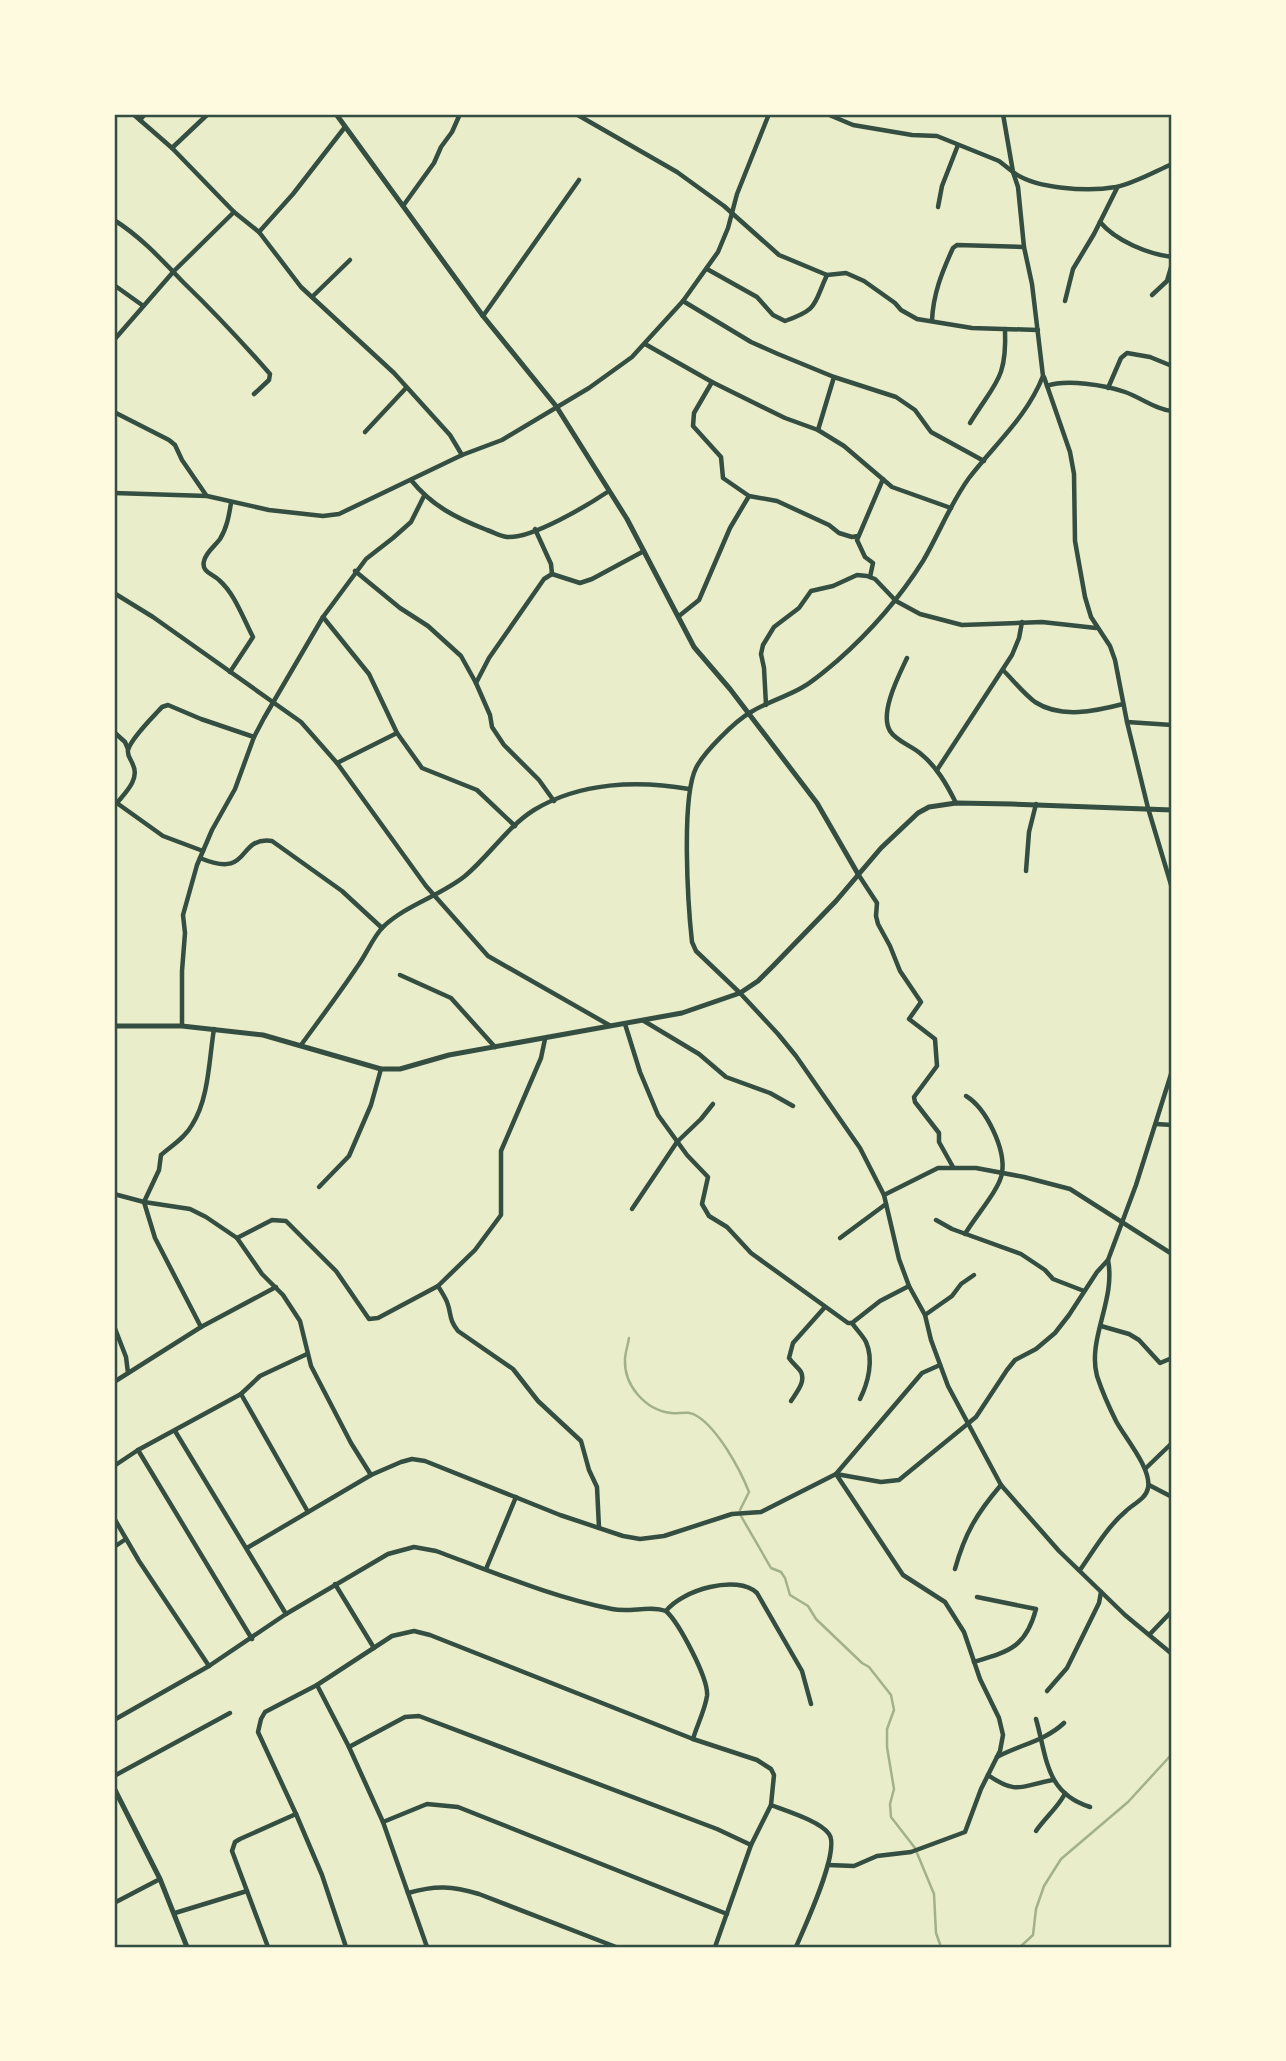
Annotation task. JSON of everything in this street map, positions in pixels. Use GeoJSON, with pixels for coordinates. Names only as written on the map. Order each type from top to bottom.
{"type":"FeatureCollection","features":[{"type":"Feature","properties":{"kind":"street"},"geometry":{"type":"LineString","coordinates":[[133,114],[172,148],[234,212],[259,232],[301,287],[367,346],[450,435],[462,455]]}},
{"type":"Feature","properties":{"kind":"street"},"geometry":{"type":"LineString","coordinates":[[140,120],[145,114]]}},
{"type":"Feature","properties":{"kind":"street"},"geometry":{"type":"LineString","coordinates":[[172,148],[208,114]]}},
{"type":"Feature","properties":{"kind":"street"},"geometry":{"type":"LineString","coordinates":[[336,114],[483,316],[556,406],[645,550],[694,647],[749,713],[817,803],[877,903],[878,924],[900,971],[921,1002],[909,1019],[935,1039],[937,1066],[914,1097],[915,1102],[939,1133],[939,1142],[953,1167]]}},
{"type":"Feature","properties":{"kind":"street"},"geometry":{"type":"LineString","coordinates":[[402,207],[434,163],[441,147],[453,132],[460,114]]}},
{"type":"Feature","properties":{"kind":"street"},"geometry":{"type":"LineString","coordinates":[[576,114],[677,172],[731,212],[779,255],[827,275],[846,273],[864,281],[908,315],[925,321],[972,328],[1038,330]]}},
{"type":"Feature","properties":{"kind":"street"},"geometry":{"type":"LineString","coordinates":[[114,493],[206,496],[269,510],[323,516],[339,514],[462,455],[502,440],[614,372],[645,344],[683,301],[707,270],[724,240],[731,212],[769,114]]}},
{"type":"Feature","properties":{"kind":"street"},"geometry":{"type":"LineString","coordinates":[[827,114],[853,125],[904,134],[937,136],[999,161],[1032,182],[1048,185],[1117,187],[1172,164]]}},
{"type":"Feature","properties":{"kind":"street"},"geometry":{"type":"LineString","coordinates":[[1003,114],[1018,187],[1043,376],[1070,452],[1074,474],[1077,553],[1085,597],[1097,628],[1110,646],[1115,660],[1148,808],[1172,888]]}},
{"type":"Feature","properties":{"kind":"street"},"geometry":{"type":"LineString","coordinates":[[1172,114],[1172,128]]}},
{"type":"Feature","properties":{"kind":"street"},"geometry":{"type":"LineString","coordinates":[[259,232],[293,194],[345,127]]}},
{"type":"Feature","properties":{"kind":"street"},"geometry":{"type":"LineString","coordinates":[[938,207],[942,186],[958,145]]}},
{"type":"Feature","properties":{"kind":"street"},"geometry":{"type":"LineString","coordinates":[[483,316],[579,180]]}},
{"type":"Feature","properties":{"kind":"street"},"geometry":{"type":"LineString","coordinates":[[1065,301],[1073,269],[1117,187]]}},
{"type":"Feature","properties":{"kind":"street"},"geometry":{"type":"LineString","coordinates":[[114,340],[142,305],[234,212]]}},
{"type":"Feature","properties":{"kind":"street"},"geometry":{"type":"LineString","coordinates":[[114,220],[174,271],[270,374],[269,380],[254,394]]}},
{"type":"Feature","properties":{"kind":"street"},"geometry":{"type":"LineString","coordinates":[[1100,222],[1112,233],[1150,252],[1172,257]]}},
{"type":"Feature","properties":{"kind":"street"},"geometry":{"type":"LineString","coordinates":[[932,321],[939,279],[953,248],[957,245],[1024,247]]}},
{"type":"Feature","properties":{"kind":"street"},"geometry":{"type":"LineString","coordinates":[[312,297],[351,260]]}},
{"type":"Feature","properties":{"kind":"street"},"geometry":{"type":"LineString","coordinates":[[1153,295],[1171,275],[1172,264]]}},
{"type":"Feature","properties":{"kind":"street"},"geometry":{"type":"LineString","coordinates":[[707,270],[757,297],[773,315],[785,321],[807,313],[816,302],[827,275]]}},
{"type":"Feature","properties":{"kind":"street"},"geometry":{"type":"LineString","coordinates":[[114,285],[142,305]]}},
{"type":"Feature","properties":{"kind":"street"},"geometry":{"type":"LineString","coordinates":[[683,301],[751,342],[834,377],[896,397],[915,410],[931,432],[984,461]]}},
{"type":"Feature","properties":{"kind":"street"},"geometry":{"type":"LineString","coordinates":[[970,423],[1002,373],[1006,357],[1005,329]]}},
{"type":"Feature","properties":{"kind":"street"},"geometry":{"type":"LineString","coordinates":[[645,344],[712,382],[785,418],[818,430],[844,446],[903,492],[951,508]]}},
{"type":"Feature","properties":{"kind":"street"},"geometry":{"type":"LineString","coordinates":[[1108,388],[1121,358],[1127,353],[1150,356],[1172,366]]}},
{"type":"Feature","properties":{"kind":"street"},"geometry":{"type":"LineString","coordinates":[[1043,376],[1038,390],[1015,426],[968,479],[924,560],[895,601],[854,646],[807,685],[749,713],[708,751],[696,768],[689,789],[692,942],[696,951],[740,993],[796,1056],[853,1136],[884,1195],[909,1286],[926,1315],[940,1365],[967,1423],[1001,1485],[1037,1527],[1125,1615],[1170,1646],[1172,1654]]}},
{"type":"Feature","properties":{"kind":"street"},"geometry":{"type":"LineString","coordinates":[[818,430],[834,377]]}},
{"type":"Feature","properties":{"kind":"street"},"geometry":{"type":"LineString","coordinates":[[712,382],[697,406],[693,426],[720,457],[723,478],[749,496],[777,501],[830,525],[839,533],[858,537]]}},
{"type":"Feature","properties":{"kind":"street"},"geometry":{"type":"LineString","coordinates":[[1047,386],[1065,382],[1108,388],[1126,392],[1163,410],[1172,411]]}},
{"type":"Feature","properties":{"kind":"street"},"geometry":{"type":"LineString","coordinates":[[365,432],[406,388]]}},
{"type":"Feature","properties":{"kind":"street"},"geometry":{"type":"LineString","coordinates":[[114,419],[116,414],[175,445],[206,496]]}},
{"type":"Feature","properties":{"kind":"street"},"geometry":{"type":"LineString","coordinates":[[870,577],[874,566],[858,545],[858,537],[883,479]]}},
{"type":"Feature","properties":{"kind":"street"},"geometry":{"type":"LineString","coordinates":[[411,480],[424,496],[446,512],[504,536],[535,529],[579,511],[610,490]]}},
{"type":"Feature","properties":{"kind":"street"},"geometry":{"type":"LineString","coordinates":[[182,1027],[181,971],[186,933],[182,919],[200,858],[235,789],[254,737],[323,617],[355,571],[374,551],[411,522],[424,496]]}},
{"type":"Feature","properties":{"kind":"street"},"geometry":{"type":"LineString","coordinates":[[679,616],[699,600],[730,528],[749,496]]}},
{"type":"Feature","properties":{"kind":"street"},"geometry":{"type":"LineString","coordinates":[[230,673],[253,636],[230,592],[220,580],[206,572],[203,565],[204,557],[220,540],[232,503]]}},
{"type":"Feature","properties":{"kind":"street"},"geometry":{"type":"LineString","coordinates":[[535,529],[551,564],[552,574]]}},
{"type":"Feature","properties":{"kind":"street"},"geometry":{"type":"LineString","coordinates":[[476,683],[489,657],[544,579],[552,574],[580,583],[645,550]]}},
{"type":"Feature","properties":{"kind":"street"},"geometry":{"type":"LineString","coordinates":[[355,571],[461,656],[490,715],[492,727],[505,745],[540,780],[554,801]]}},
{"type":"Feature","properties":{"kind":"street"},"geometry":{"type":"LineString","coordinates":[[766,705],[761,654],[763,645],[774,627],[799,608],[811,591],[833,586],[858,575],[870,577],[883,586],[895,601],[920,614],[949,623],[962,625],[1022,622],[1097,628]]}},
{"type":"Feature","properties":{"kind":"street"},"geometry":{"type":"LineString","coordinates":[[114,593],[153,617],[300,722],[337,763],[434,895],[488,956],[611,1027]]}},
{"type":"Feature","properties":{"kind":"street"},"geometry":{"type":"LineString","coordinates":[[323,617],[369,674],[397,733],[422,768],[477,790],[515,826]]}},
{"type":"Feature","properties":{"kind":"street"},"geometry":{"type":"LineString","coordinates":[[937,770],[1003,670],[1019,638],[1022,622]]}},
{"type":"Feature","properties":{"kind":"street"},"geometry":{"type":"LineString","coordinates":[[907,658],[891,691],[888,725],[894,736],[919,752],[937,770],[956,803]]}},
{"type":"Feature","properties":{"kind":"street"},"geometry":{"type":"LineString","coordinates":[[1003,670],[1033,700],[1056,710],[1098,710],[1124,704]]}},
{"type":"Feature","properties":{"kind":"street"},"geometry":{"type":"LineString","coordinates":[[128,750],[132,741],[162,707],[168,705],[254,737]]}},
{"type":"Feature","properties":{"kind":"street"},"geometry":{"type":"LineString","coordinates":[[1127,722],[1172,725]]}},
{"type":"Feature","properties":{"kind":"street"},"geometry":{"type":"LineString","coordinates":[[114,732],[125,742],[135,776],[116,802],[163,836],[203,851]]}},
{"type":"Feature","properties":{"kind":"street"},"geometry":{"type":"LineString","coordinates":[[337,763],[397,733]]}},
{"type":"Feature","properties":{"kind":"street"},"geometry":{"type":"LineString","coordinates":[[302,1045],[383,928],[462,878],[535,810],[573,794],[623,783],[656,783],[689,789]]}},
{"type":"Feature","properties":{"kind":"street"},"geometry":{"type":"LineString","coordinates":[[114,1026],[182,1027],[263,1035],[381,1069],[400,1069],[449,1055],[643,1021],[681,1013],[740,993],[758,981],[836,901],[881,848],[918,813],[929,807],[956,803],[1172,810]]}},
{"type":"Feature","properties":{"kind":"street"},"geometry":{"type":"LineString","coordinates":[[1026,871],[1029,832],[1036,804]]}},
{"type":"Feature","properties":{"kind":"street"},"geometry":{"type":"LineString","coordinates":[[200,858],[228,866],[254,843],[272,841],[332,884],[383,928]]}},
{"type":"Feature","properties":{"kind":"street"},"geometry":{"type":"LineString","coordinates":[[400,975],[451,998],[496,1048]]}},
{"type":"Feature","properties":{"kind":"street"},"geometry":{"type":"LineString","coordinates":[[643,1021],[699,1054],[726,1077],[770,1093],[793,1106]]}},
{"type":"Feature","properties":{"kind":"street"},"geometry":{"type":"LineString","coordinates":[[625,1024],[640,1072],[658,1115],[677,1142],[708,1177],[703,1198],[704,1210],[727,1227],[751,1253],[825,1307],[852,1323],[866,1342],[869,1380],[860,1399]]}},
{"type":"Feature","properties":{"kind":"street"},"geometry":{"type":"LineString","coordinates":[[201,1327],[155,1238],[144,1202],[159,1170],[161,1156],[187,1133],[196,1118],[203,1098],[214,1029]]}},
{"type":"Feature","properties":{"kind":"street"},"geometry":{"type":"LineString","coordinates":[[237,1238],[272,1220],[286,1221],[335,1271],[369,1319],[378,1318],[438,1286],[475,1250],[501,1215],[502,1151],[541,1058],[545,1039]]}},
{"type":"Feature","properties":{"kind":"street"},"geometry":{"type":"LineString","coordinates":[[318,1187],[349,1156],[370,1105],[381,1069]]}},
{"type":"Feature","properties":{"kind":"street"},"geometry":{"type":"LineString","coordinates":[[836,1474],[881,1482],[899,1480],[983,1409],[1016,1360],[1024,1353],[1036,1349],[1055,1333],[1108,1260],[1172,1071]]}},
{"type":"Feature","properties":{"kind":"street"},"geometry":{"type":"LineString","coordinates":[[965,1234],[992,1195],[1002,1173],[995,1133],[978,1103],[966,1096]]}},
{"type":"Feature","properties":{"kind":"street"},"geometry":{"type":"LineString","coordinates":[[632,1209],[677,1142],[713,1104]]}},
{"type":"Feature","properties":{"kind":"street"},"geometry":{"type":"LineString","coordinates":[[1156,1124],[1172,1125]]}},
{"type":"Feature","properties":{"kind":"street"},"geometry":{"type":"LineString","coordinates":[[884,1195],[938,1168],[953,1167],[1002,1173],[1070,1189],[1172,1254]]}},
{"type":"Feature","properties":{"kind":"street"},"geometry":{"type":"LineString","coordinates":[[114,1194],[190,1209],[237,1238],[299,1321],[314,1373],[371,1475]]}},
{"type":"Feature","properties":{"kind":"street"},"geometry":{"type":"LineString","coordinates":[[840,1238],[886,1204]]}},
{"type":"Feature","properties":{"kind":"street"},"geometry":{"type":"LineString","coordinates":[[936,1220],[965,1234],[1021,1254],[1045,1270],[1053,1279],[1084,1291]]}},
{"type":"Feature","properties":{"kind":"street"},"geometry":{"type":"LineString","coordinates":[[1080,1570],[1108,1531],[1126,1510],[1142,1498],[1149,1485],[1145,1469],[1117,1422],[1097,1376],[1095,1357],[1110,1286],[1108,1260]]}},
{"type":"Feature","properties":{"kind":"street"},"geometry":{"type":"LineString","coordinates":[[926,1315],[974,1275]]}},
{"type":"Feature","properties":{"kind":"street"},"geometry":{"type":"LineString","coordinates":[[438,1286],[448,1305],[448,1314],[458,1331],[513,1369],[538,1402],[581,1441],[597,1487],[598,1528]]}},
{"type":"Feature","properties":{"kind":"street"},"geometry":{"type":"LineString","coordinates":[[852,1323],[880,1301],[909,1286]]}},
{"type":"Feature","properties":{"kind":"street"},"geometry":{"type":"LineString","coordinates":[[114,1382],[201,1327],[276,1287]]}},
{"type":"Feature","properties":{"kind":"street"},"geometry":{"type":"LineString","coordinates":[[791,1401],[803,1377],[789,1358],[793,1343],[825,1307]]}},
{"type":"Feature","properties":{"kind":"street"},"geometry":{"type":"LineString","coordinates":[[114,1326],[126,1357],[128,1373]]}},
{"type":"Feature","properties":{"kind":"street"},"geometry":{"type":"LineString","coordinates":[[1101,1326],[1129,1334],[1139,1340],[1160,1363],[1172,1358]]}},
{"type":"Feature","properties":{"kind":"street"},"geometry":{"type":"LineString","coordinates":[[114,1466],[241,1394],[260,1376],[307,1354]]}},
{"type":"Feature","properties":{"kind":"street"},"geometry":{"type":"LineString","coordinates":[[247,1548],[371,1475],[412,1459],[425,1461],[560,1515],[640,1539],[664,1536],[732,1514],[761,1512],[836,1474],[922,1373],[940,1365]]}},
{"type":"Feature","properties":{"kind":"street"},"geometry":{"type":"LineString","coordinates":[[241,1394],[308,1512]]}},
{"type":"Feature","properties":{"kind":"street"},"geometry":{"type":"LineString","coordinates":[[174,1431],[286,1614]]}},
{"type":"Feature","properties":{"kind":"street"},"geometry":{"type":"LineString","coordinates":[[1145,1469],[1172,1443]]}},
{"type":"Feature","properties":{"kind":"street"},"geometry":{"type":"LineString","coordinates":[[138,1450],[252,1639]]}},
{"type":"Feature","properties":{"kind":"street"},"geometry":{"type":"LineString","coordinates":[[828,1865],[854,1866],[869,1858],[911,1852],[961,1835],[968,1828],[1002,1743],[1002,1726],[964,1632],[945,1602],[903,1575],[836,1474]]}},
{"type":"Feature","properties":{"kind":"street"},"geometry":{"type":"LineString","coordinates":[[955,1569],[963,1540],[979,1510],[1001,1485]]}},
{"type":"Feature","properties":{"kind":"street"},"geometry":{"type":"LineString","coordinates":[[1149,1485],[1172,1498]]}},
{"type":"Feature","properties":{"kind":"street"},"geometry":{"type":"LineString","coordinates":[[486,1569],[516,1497]]}},
{"type":"Feature","properties":{"kind":"street"},"geometry":{"type":"LineString","coordinates":[[114,1518],[209,1666]]}},
{"type":"Feature","properties":{"kind":"street"},"geometry":{"type":"LineString","coordinates":[[114,1547],[126,1539]]}},
{"type":"Feature","properties":{"kind":"street"},"geometry":{"type":"LineString","coordinates":[[114,1720],[209,1666],[335,1584],[388,1555],[414,1547],[436,1551],[540,1590],[612,1609],[655,1608],[666,1611],[682,1633],[707,1691],[693,1739]]}},
{"type":"Feature","properties":{"kind":"street"},"geometry":{"type":"LineString","coordinates":[[666,1611],[673,1602],[692,1593],[734,1583],[752,1588],[802,1671],[811,1704]]}},
{"type":"Feature","properties":{"kind":"street"},"geometry":{"type":"LineString","coordinates":[[335,1584],[374,1648]]}},
{"type":"Feature","properties":{"kind":"street"},"geometry":{"type":"LineString","coordinates":[[1047,1691],[1066,1668],[1102,1591]]}},
{"type":"Feature","properties":{"kind":"street"},"geometry":{"type":"LineString","coordinates":[[974,1662],[1015,1647],[1025,1638],[1032,1626],[1036,1609],[977,1597]]}},
{"type":"Feature","properties":{"kind":"street"},"geometry":{"type":"LineString","coordinates":[[1150,1634],[1172,1611]]}},
{"type":"Feature","properties":{"kind":"street"},"geometry":{"type":"LineString","coordinates":[[346,1947],[322,1875],[258,1732],[259,1725],[265,1712],[317,1685],[403,1632],[429,1634],[693,1739],[765,1764],[774,1775],[771,1805],[751,1845],[715,1947]]}},
{"type":"Feature","properties":{"kind":"street"},"geometry":{"type":"LineString","coordinates":[[317,1685],[383,1822],[427,1947]]}},
{"type":"Feature","properties":{"kind":"street"},"geometry":{"type":"LineString","coordinates":[[114,1776],[230,1713]]}},
{"type":"Feature","properties":{"kind":"street"},"geometry":{"type":"LineString","coordinates":[[349,1747],[405,1717],[419,1716],[717,1829],[751,1845]]}},
{"type":"Feature","properties":{"kind":"street"},"geometry":{"type":"LineString","coordinates":[[1036,1719],[1053,1780],[1065,1793],[1090,1807]]}},
{"type":"Feature","properties":{"kind":"street"},"geometry":{"type":"LineString","coordinates":[[997,1757],[1010,1749],[1042,1739],[1064,1723]]}},
{"type":"Feature","properties":{"kind":"street"},"geometry":{"type":"LineString","coordinates":[[988,1775],[1000,1784],[1017,1789],[1053,1780]]}},
{"type":"Feature","properties":{"kind":"street"},"geometry":{"type":"LineString","coordinates":[[114,1788],[160,1879],[175,1913],[185,1946]]}},
{"type":"Feature","properties":{"kind":"street"},"geometry":{"type":"LineString","coordinates":[[1035,1831],[1051,1810],[1062,1801],[1065,1793]]}},
{"type":"Feature","properties":{"kind":"street"},"geometry":{"type":"LineString","coordinates":[[383,1822],[427,1804],[458,1807],[727,1914]]}},
{"type":"Feature","properties":{"kind":"street"},"geometry":{"type":"LineString","coordinates":[[771,1805],[815,1824],[829,1834],[832,1847],[828,1865],[796,1947]]}},
{"type":"Feature","properties":{"kind":"street"},"geometry":{"type":"LineString","coordinates":[[268,1947],[232,1856],[235,1842],[296,1814]]}},
{"type":"Feature","properties":{"kind":"street"},"geometry":{"type":"LineString","coordinates":[[114,1903],[160,1879]]}},
{"type":"Feature","properties":{"kind":"street"},"geometry":{"type":"LineString","coordinates":[[408,1892],[442,1886],[480,1894],[616,1947]]}},
{"type":"Feature","properties":{"kind":"street"},"geometry":{"type":"LineString","coordinates":[[175,1913],[247,1891]]}},
{"type":"Feature","properties":{"kind":"waterway"},"geometry":{"type":"LineString","coordinates":[[629,1338],[625,1360],[632,1387],[653,1407],[671,1413],[694,1414],[713,1430],[734,1461],[749,1492],[740,1510]]}},
{"type":"Feature","properties":{"kind":"waterway"},"geometry":{"type":"LineString","coordinates":[[741,1516],[771,1568],[781,1572],[785,1578],[790,1595],[808,1606],[816,1619],[869,1667],[891,1695],[894,1710],[887,1729],[894,1789],[890,1804],[891,1817],[915,1848]]}},
{"type":"Feature","properties":{"kind":"waterway"},"geometry":{"type":"LineString","coordinates":[[1020,1947],[1033,1935],[1036,1909],[1044,1886],[1061,1859],[1128,1802],[1172,1754]]}},
{"type":"Feature","properties":{"kind":"waterway"},"geometry":{"type":"LineString","coordinates":[[917,1853],[934,1894],[936,1933],[941,1947]]}}]}
